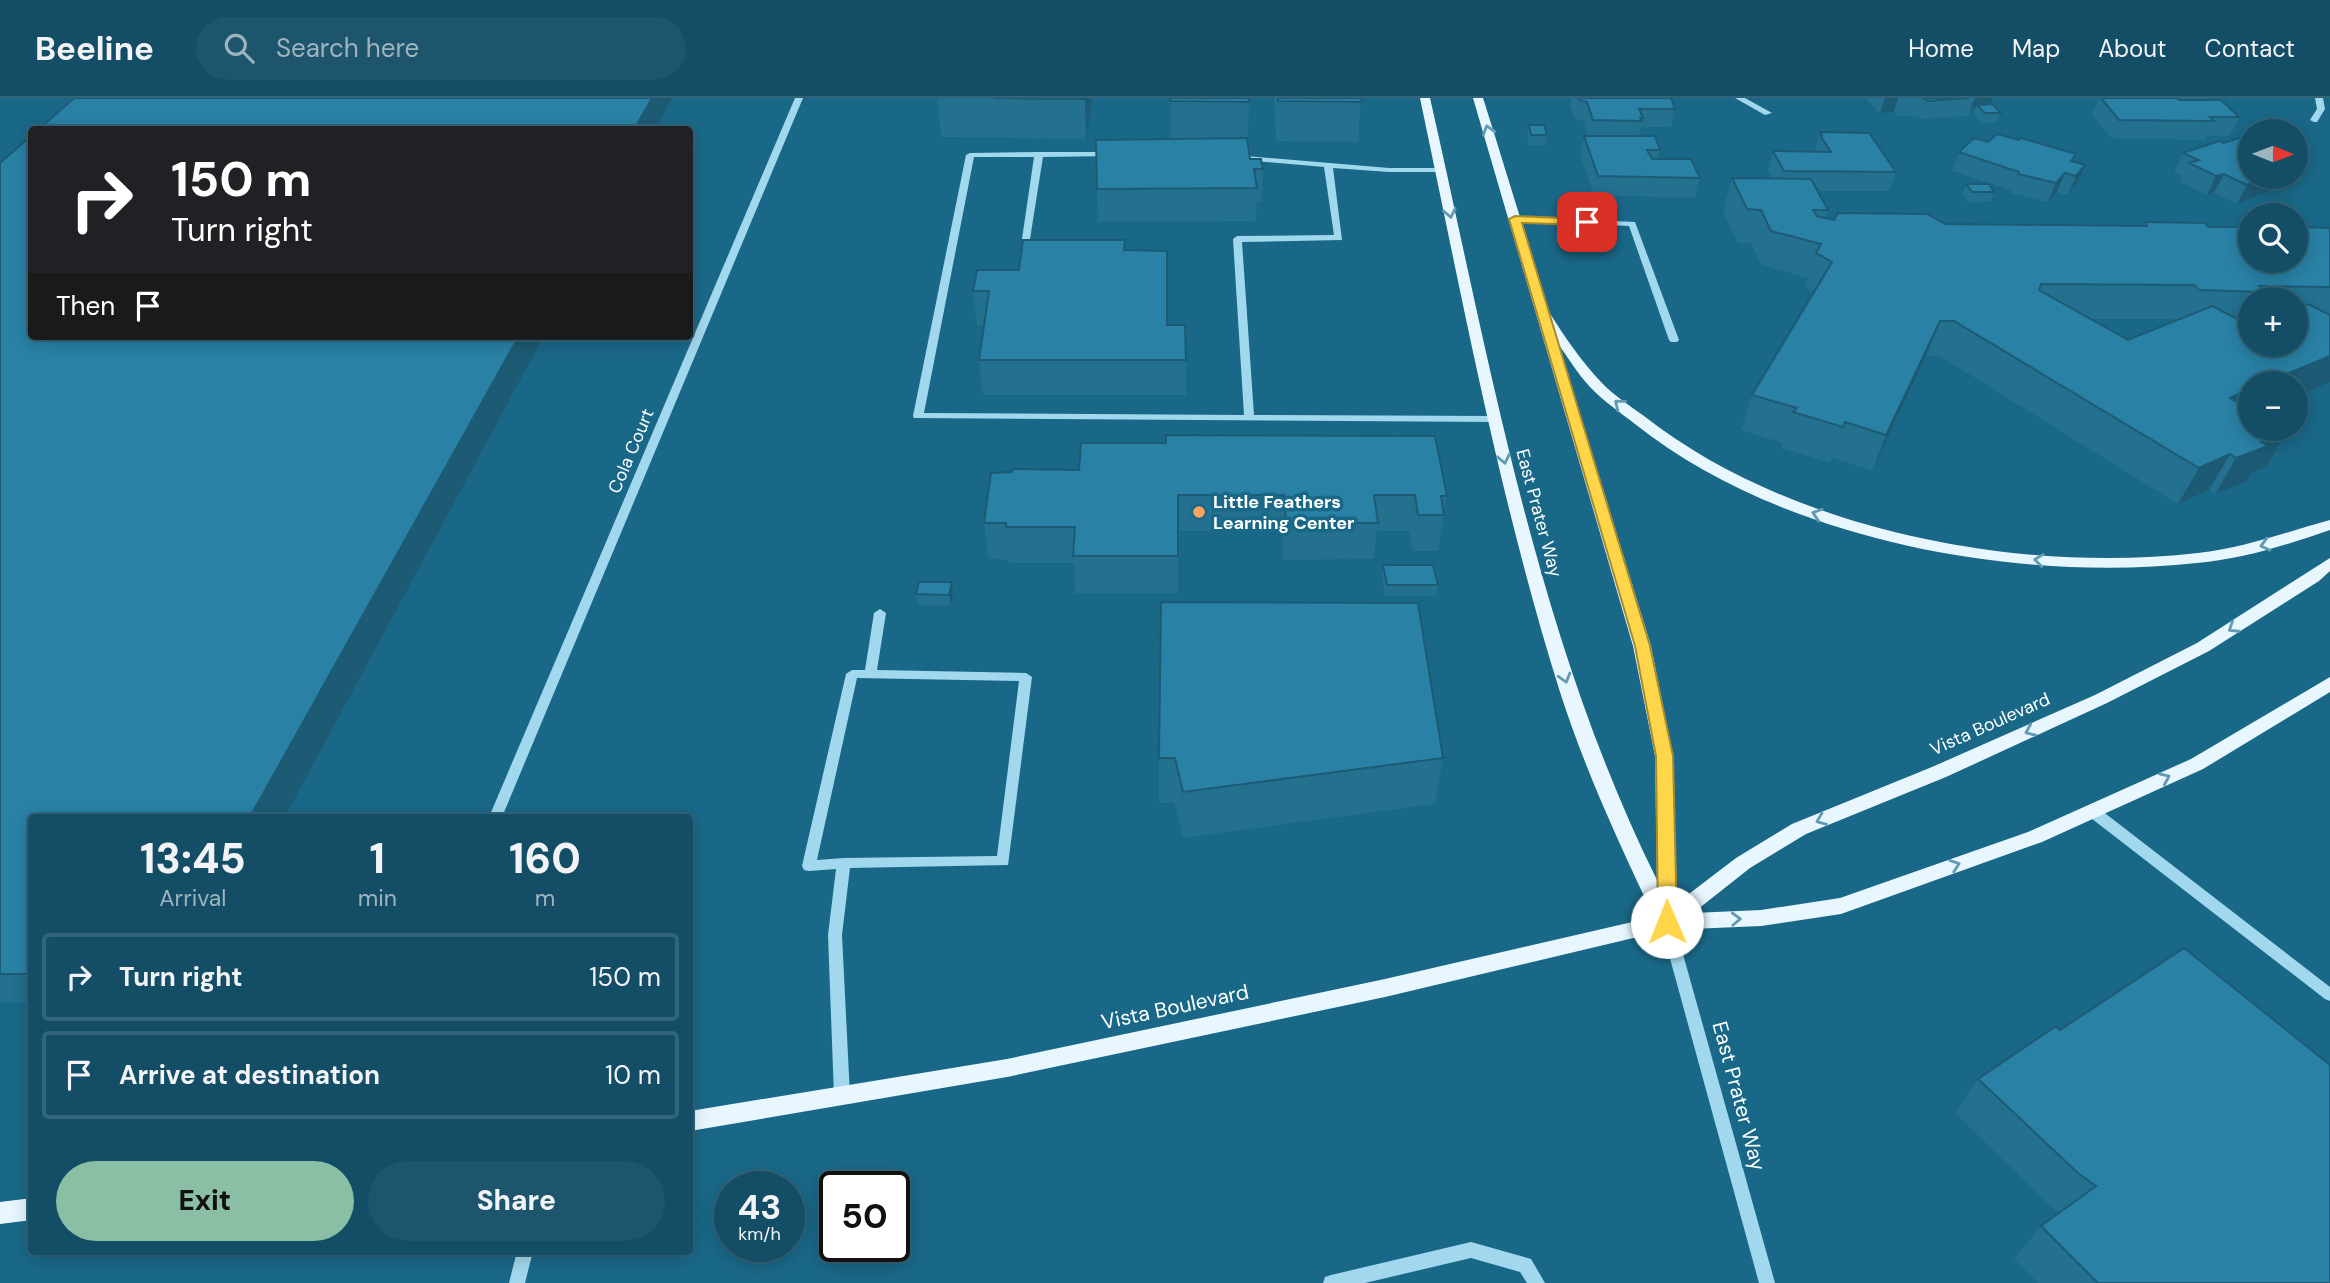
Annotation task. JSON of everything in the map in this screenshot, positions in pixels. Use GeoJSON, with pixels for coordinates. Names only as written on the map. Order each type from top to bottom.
{"type":"FeatureCollection","features":[{"type":"Feature","properties":{"kind":"main road","name":"East Prater Way"},"geometry":{"type":"LineString","coordinates":[[1425,98],[1514,501],[1569,693],[1614,814],[1667,922]]}},
{"type":"Feature","properties":{"kind":"main road","name":"East Prater Way"},"geometry":{"type":"LineString","coordinates":[[1478,98],[1643,646],[1664,756],[1667,922]]}},
{"type":"Feature","properties":{"kind":"main road"},"geometry":{"type":"LineString","coordinates":[[1543,312],[1597,386],[1687,455],[1778,501],[1843,522],[1962,549],[2068,563],[2123,564],[2173,562],[2220,556],[2330,525]]}},
{"type":"Feature","properties":{"kind":"main road","name":"Vista Boulevard"},"geometry":{"type":"LineString","coordinates":[[1667,922],[1743,863],[1799,829],[1939,772],[2101,699],[2203,648],[2313,578],[2330,563]]}},
{"type":"Feature","properties":{"kind":"main road","name":"Vista Boulevard"},"geometry":{"type":"LineString","coordinates":[[693,1121],[1020,1065],[1385,988],[1667,922],[1761,918],[1842,906],[2035,837],[2197,764],[2316,694],[2330,683]]}},
{"type":"Feature","properties":{"kind":"main road"},"geometry":{"type":"LineString","coordinates":[[0,1213],[28,1210]]}},
{"type":"Feature","properties":{"kind":"street","name":"Cola Court"},"geometry":{"type":"LineString","coordinates":[[496,814],[799,98]]}},
{"type":"Feature","properties":{"kind":"street"},"geometry":{"type":"LineString","coordinates":[[1739,98],[1768,113]]}},
{"type":"Feature","properties":{"kind":"street"},"geometry":{"type":"LineString","coordinates":[[2315,120],[2321,109],[2319,98]]}},
{"type":"Feature","properties":{"kind":"street"},"geometry":{"type":"LineString","coordinates":[[1027,239],[1039,154]]}},
{"type":"Feature","properties":{"kind":"street"},"geometry":{"type":"LineString","coordinates":[[1118,154],[970,155],[918,416],[1496,419]]}},
{"type":"Feature","properties":{"kind":"street"},"geometry":{"type":"LineString","coordinates":[[1237,158],[1441,170]]}},
{"type":"Feature","properties":{"kind":"street"},"geometry":{"type":"LineString","coordinates":[[1249,418],[1237,239],[1339,238],[1328,165]]}},
{"type":"Feature","properties":{"kind":"street"},"geometry":{"type":"LineString","coordinates":[[1515,219],[1632,224],[1674,340]]}},
{"type":"Feature","properties":{"kind":"street"},"geometry":{"type":"LineString","coordinates":[[870,674],[880,613]]}},
{"type":"Feature","properties":{"kind":"street"},"geometry":{"type":"LineString","coordinates":[[852,674],[870,674],[1026,677],[1003,861],[809,866],[852,674]]}},
{"type":"Feature","properties":{"kind":"street"},"geometry":{"type":"LineString","coordinates":[[2092,811],[2330,995]]}},
{"type":"Feature","properties":{"kind":"street"},"geometry":{"type":"LineString","coordinates":[[842,1096],[835,935],[844,863]]}},
{"type":"Feature","properties":{"kind":"street","name":"East Prater Way"},"geometry":{"type":"LineString","coordinates":[[1667,922],[1767,1283]]}},
{"type":"Feature","properties":{"kind":"lane"},"geometry":{"type":"LineString","coordinates":[[1331,1283],[1471,1250],[1525,1265],[1537,1283]]}},
{"type":"Feature","properties":{"kind":"lane"},"geometry":{"type":"LineString","coordinates":[[517,1283],[524,1255]]}},
{"type":"Feature","properties":{"kind":"building"},"geometry":{"type":"Polygon","coordinates":[[[74,98],[652,98],[636,126],[42,126],[74,98]]]}},
{"type":"Feature","properties":{"kind":"building"},"geometry":{"type":"Polygon","coordinates":[[[994,98],[1085,98],[1085,99],[994,98]]]}},
{"type":"Feature","properties":{"kind":"building"},"geometry":{"type":"Polygon","coordinates":[[[1171,98],[1249,98],[1249,102],[1170,101],[1171,98]]]}},
{"type":"Feature","properties":{"kind":"building"},"geometry":{"type":"Polygon","coordinates":[[[1278,98],[1361,98],[1362,102],[1278,101],[1278,98]]]}},
{"type":"Feature","properties":{"kind":"building"},"geometry":{"type":"Polygon","coordinates":[[[1578,98],[1671,98],[1675,109],[1639,109],[1642,121],[1593,120],[1587,102],[1578,98]]]}},
{"type":"Feature","properties":{"kind":"building"},"geometry":{"type":"Polygon","coordinates":[[[1924,98],[1968,98],[1928,101],[1924,98]]]}},
{"type":"Feature","properties":{"kind":"building"},"geometry":{"type":"Polygon","coordinates":[[[2101,98],[2221,100],[2239,117],[2210,117],[2214,121],[2119,120],[2101,98]]]}},
{"type":"Feature","properties":{"kind":"building"},"geometry":{"type":"Polygon","coordinates":[[[1992,104],[2001,113],[1985,113],[1977,105],[1992,104]]]}},
{"type":"Feature","properties":{"kind":"building"},"geometry":{"type":"Polygon","coordinates":[[[1529,125],[1544,125],[1547,135],[1531,135],[1529,125]]]}},
{"type":"Feature","properties":{"kind":"building"},"geometry":{"type":"Polygon","coordinates":[[[1820,132],[1869,133],[1896,172],[1784,171],[1773,151],[1831,152],[1820,132]]]}},
{"type":"Feature","properties":{"kind":"building"},"geometry":{"type":"Polygon","coordinates":[[[1997,134],[2076,154],[2071,161],[2085,165],[2076,176],[2065,173],[2056,183],[2018,174],[2019,172],[1959,152],[1974,138],[1988,142],[1997,134]]]}},
{"type":"Feature","properties":{"kind":"building"},"geometry":{"type":"Polygon","coordinates":[[[1584,136],[1655,136],[1660,150],[1647,150],[1652,159],[1691,159],[1700,178],[1598,176],[1584,136]]]}},
{"type":"Feature","properties":{"kind":"building"},"geometry":{"type":"Polygon","coordinates":[[[28,138],[28,340],[517,340],[252,814],[28,814],[28,974],[0,974],[0,163],[28,138]]]}},
{"type":"Feature","properties":{"kind":"building"},"geometry":{"type":"Polygon","coordinates":[[[1247,138],[1250,159],[1261,159],[1263,169],[1254,169],[1257,188],[1097,189],[1096,140],[1247,138]]]}},
{"type":"Feature","properties":{"kind":"building"},"geometry":{"type":"Polygon","coordinates":[[[2238,138],[2238,181],[2224,174],[2216,176],[2189,163],[2199,160],[2183,153],[2219,141],[2224,143],[2238,138]]]}},
{"type":"Feature","properties":{"kind":"building"},"geometry":{"type":"Polygon","coordinates":[[[1732,178],[1811,179],[1828,210],[1813,210],[1817,216],[1834,220],[1838,213],[1927,214],[1945,224],[2147,226],[2144,222],[2205,223],[2208,227],[2238,227],[2238,273],[2308,273],[2308,227],[2330,228],[2330,287],[2259,286],[2238,287],[2238,291],[2199,290],[2194,285],[2041,284],[2039,290],[2128,340],[2212,306],[2238,319],[2238,357],[2308,357],[2308,304],[2330,315],[2330,356],[2294,371],[2238,371],[2238,394],[2230,398],[2238,403],[2238,441],[2263,441],[2261,442],[2268,446],[2236,458],[2230,454],[2199,468],[1954,321],[1940,321],[1886,435],[1845,422],[1843,427],[1793,412],[1797,408],[1752,395],[1832,262],[1816,253],[1821,244],[1771,231],[1761,210],[1747,209],[1732,178]]]}},
{"type":"Feature","properties":{"kind":"building"},"geometry":{"type":"Polygon","coordinates":[[[1966,184],[1989,184],[1994,192],[1972,192],[1966,184]]]}},
{"type":"Feature","properties":{"kind":"building"},"geometry":{"type":"Polygon","coordinates":[[[1023,240],[1125,240],[1124,250],[1167,251],[1167,325],[1185,325],[1186,360],[979,360],[989,291],[973,291],[977,270],[1019,270],[1023,240]]]}},
{"type":"Feature","properties":{"kind":"building"},"geometry":{"type":"Polygon","coordinates":[[[1166,435],[1435,436],[1447,496],[1441,496],[1444,515],[1418,515],[1415,495],[1374,495],[1378,523],[1286,523],[1284,495],[1178,495],[1178,556],[1073,556],[1075,527],[1006,527],[1006,523],[984,523],[991,473],[1012,472],[1013,469],[1079,470],[1081,443],[1166,443],[1166,435]]]}},
{"type":"Feature","properties":{"kind":"building"},"geometry":{"type":"Polygon","coordinates":[[[1383,565],[1433,565],[1438,585],[1387,585],[1383,565]]]}},
{"type":"Feature","properties":{"kind":"building"},"geometry":{"type":"Polygon","coordinates":[[[919,582],[952,582],[949,595],[916,594],[919,582]]]}},
{"type":"Feature","properties":{"kind":"building"},"geometry":{"type":"Polygon","coordinates":[[[1161,602],[1418,603],[1443,758],[1183,792],[1175,758],[1159,758],[1161,602]]]}},
{"type":"Feature","properties":{"kind":"building"},"geometry":{"type":"Polygon","coordinates":[[[2184,948],[2330,1065],[2330,1283],[2098,1283],[2041,1226],[2096,1186],[2079,1174],[1978,1079],[2056,1026],[2060,1030],[2184,948]]]}},
{"type":"Feature","properties":{"kind":"place","name":"Little Feathers Learning Center"},"geometry":{"type":"Point","coordinates":[1199,512]}},
{"type":"Feature","properties":{"kind":"route"},"geometry":{"type":"LineString","coordinates":[[1587,222],[1515,219],[1643,646],[1664,756],[1667,922]]}}]}
